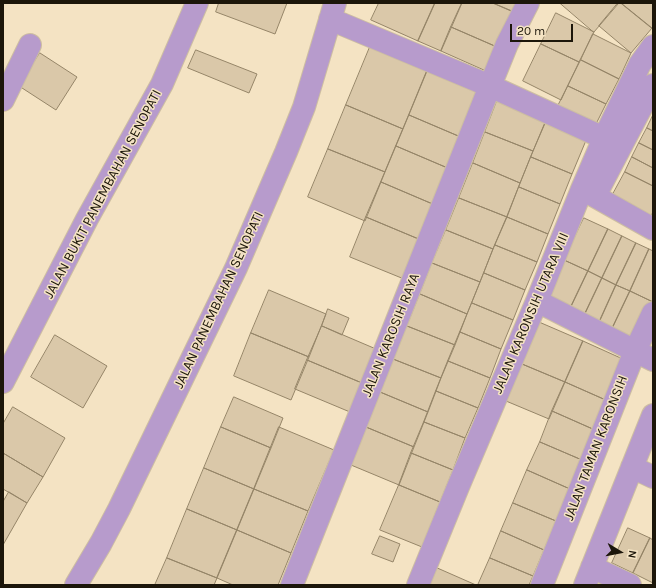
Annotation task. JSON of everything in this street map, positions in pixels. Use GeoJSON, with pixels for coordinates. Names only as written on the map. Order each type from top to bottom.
{"type":"FeatureCollection","features":[{"type":"Feature","properties":{"kind":"street","name":"JALAN BUKIT PANEMBAHAN SENOPATI"},"geometry":{"type":"LineString","coordinates":[[3,382],[87,219],[162,84],[197,3]]}},
{"type":"Feature","properties":{"kind":"street","name":"JALAN KAROSIH RAYA"},"geometry":{"type":"LineString","coordinates":[[292,585],[507,44],[528,3]]}},
{"type":"Feature","properties":{"kind":"street"},"geometry":{"type":"LineString","coordinates":[[332,11],[604,138]]}},
{"type":"Feature","properties":{"kind":"street","name":"JALAN PANEMBAHAN SENOPATI"},"geometry":{"type":"LineString","coordinates":[[76,585],[98,549],[119,509],[236,268],[304,107],[332,11]]}},
{"type":"Feature","properties":{"kind":"street"},"geometry":{"type":"LineString","coordinates":[[3,100],[30,45]]}},
{"type":"Feature","properties":{"kind":"street","name":"JALAN KARONSIH UTARA VIII"},"geometry":{"type":"LineString","coordinates":[[418,585],[537,301],[588,192],[604,138],[640,64],[653,46]]}},
{"type":"Feature","properties":{"kind":"street"},"geometry":{"type":"LineString","coordinates":[[653,85],[588,192],[653,229]]}},
{"type":"Feature","properties":{"kind":"street"},"geometry":{"type":"LineString","coordinates":[[537,301],[644,355]]}},
{"type":"Feature","properties":{"kind":"street","name":"JALAN TAMAN KARONSIH"},"geometry":{"type":"LineString","coordinates":[[542,585],[644,355],[653,313]]}},
{"type":"Feature","properties":{"kind":"street"},"geometry":{"type":"LineString","coordinates":[[630,585],[588,576],[653,415]]}},
{"type":"Feature","properties":{"kind":"street"},"geometry":{"type":"LineString","coordinates":[[632,467],[653,477]]}},
{"type":"Feature","properties":{"kind":"building"},"geometry":{"type":"Polygon","coordinates":[[[219,3],[287,3],[275,34],[216,12],[219,3]]]}},
{"type":"Feature","properties":{"kind":"building"},"geometry":{"type":"Polygon","coordinates":[[[379,3],[435,3],[418,41],[371,20],[379,3]]]}},
{"type":"Feature","properties":{"kind":"building"},"geometry":{"type":"Polygon","coordinates":[[[435,3],[462,3],[441,51],[418,41],[435,3]]]}},
{"type":"Feature","properties":{"kind":"building"},"geometry":{"type":"Polygon","coordinates":[[[462,3],[493,3],[512,11],[497,47],[451,27],[462,3]]]}},
{"type":"Feature","properties":{"kind":"building"},"geometry":{"type":"Polygon","coordinates":[[[493,3],[516,3],[512,11],[493,3]]]}},
{"type":"Feature","properties":{"kind":"building"},"geometry":{"type":"Polygon","coordinates":[[[560,3],[617,3],[618,4],[594,32],[560,3]]]}},
{"type":"Feature","properties":{"kind":"building"},"geometry":{"type":"Polygon","coordinates":[[[618,3],[621,3],[652,28],[631,53],[599,26],[618,3]]]}},
{"type":"Feature","properties":{"kind":"building"},"geometry":{"type":"Polygon","coordinates":[[[621,3],[653,3],[652,28],[621,3]]]}},
{"type":"Feature","properties":{"kind":"building"},"geometry":{"type":"Polygon","coordinates":[[[556,13],[594,32],[579,62],[541,44],[556,13]]]}},
{"type":"Feature","properties":{"kind":"building"},"geometry":{"type":"Polygon","coordinates":[[[451,27],[497,47],[486,71],[441,51],[451,27]]]}},
{"type":"Feature","properties":{"kind":"building"},"geometry":{"type":"Polygon","coordinates":[[[593,34],[631,53],[619,79],[581,60],[593,34]]]}},
{"type":"Feature","properties":{"kind":"building"},"geometry":{"type":"Polygon","coordinates":[[[541,44],[579,62],[561,100],[523,81],[541,44]]]}},
{"type":"Feature","properties":{"kind":"building"},"geometry":{"type":"Polygon","coordinates":[[[370,47],[427,71],[403,129],[346,105],[370,47]]]}},
{"type":"Feature","properties":{"kind":"building"},"geometry":{"type":"Polygon","coordinates":[[[196,50],[257,74],[249,93],[188,68],[196,50]]]}},
{"type":"Feature","properties":{"kind":"building"},"geometry":{"type":"Polygon","coordinates":[[[40,53],[77,77],[56,110],[19,86],[40,53]]]}},
{"type":"Feature","properties":{"kind":"building"},"geometry":{"type":"Polygon","coordinates":[[[581,60],[619,79],[606,104],[568,86],[581,60]]]}},
{"type":"Feature","properties":{"kind":"building"},"geometry":{"type":"Polygon","coordinates":[[[427,71],[481,94],[463,138],[409,115],[427,71]]]}},
{"type":"Feature","properties":{"kind":"building"},"geometry":{"type":"Polygon","coordinates":[[[568,86],[606,104],[596,124],[558,106],[568,86]]]}},
{"type":"Feature","properties":{"kind":"building"},"geometry":{"type":"Polygon","coordinates":[[[497,101],[546,121],[533,151],[485,132],[497,101]]]}},
{"type":"Feature","properties":{"kind":"building"},"geometry":{"type":"Polygon","coordinates":[[[346,105],[403,129],[385,172],[328,149],[346,105]]]}},
{"type":"Feature","properties":{"kind":"building"},"geometry":{"type":"Polygon","coordinates":[[[409,115],[463,138],[450,169],[396,146],[409,115]]]}},
{"type":"Feature","properties":{"kind":"building"},"geometry":{"type":"Polygon","coordinates":[[[653,115],[653,131],[647,128],[653,115]]]}},
{"type":"Feature","properties":{"kind":"building"},"geometry":{"type":"Polygon","coordinates":[[[546,121],[587,138],[572,174],[531,157],[546,121]]]}},
{"type":"Feature","properties":{"kind":"building"},"geometry":{"type":"Polygon","coordinates":[[[647,128],[653,131],[653,150],[639,143],[647,128]]]}},
{"type":"Feature","properties":{"kind":"building"},"geometry":{"type":"Polygon","coordinates":[[[485,132],[533,151],[520,183],[473,163],[485,132]]]}},
{"type":"Feature","properties":{"kind":"building"},"geometry":{"type":"Polygon","coordinates":[[[639,143],[653,150],[653,168],[632,157],[639,143]]]}},
{"type":"Feature","properties":{"kind":"building"},"geometry":{"type":"Polygon","coordinates":[[[396,146],[450,169],[435,205],[381,182],[396,146]]]}},
{"type":"Feature","properties":{"kind":"building"},"geometry":{"type":"Polygon","coordinates":[[[328,149],[385,172],[365,221],[308,197],[328,149]]]}},
{"type":"Feature","properties":{"kind":"building"},"geometry":{"type":"Polygon","coordinates":[[[531,157],[572,174],[560,204],[519,187],[531,157]]]}},
{"type":"Feature","properties":{"kind":"building"},"geometry":{"type":"Polygon","coordinates":[[[632,157],[653,168],[653,186],[625,172],[632,157]]]}},
{"type":"Feature","properties":{"kind":"building"},"geometry":{"type":"Polygon","coordinates":[[[473,163],[520,183],[507,217],[459,198],[473,163]]]}},
{"type":"Feature","properties":{"kind":"building"},"geometry":{"type":"Polygon","coordinates":[[[625,172],[653,186],[653,212],[651,216],[612,196],[625,172]]]}},
{"type":"Feature","properties":{"kind":"building"},"geometry":{"type":"Polygon","coordinates":[[[381,182],[435,205],[421,240],[366,217],[381,182]]]}},
{"type":"Feature","properties":{"kind":"building"},"geometry":{"type":"Polygon","coordinates":[[[519,187],[560,204],[548,234],[507,217],[519,187]]]}},
{"type":"Feature","properties":{"kind":"building"},"geometry":{"type":"Polygon","coordinates":[[[459,198],[507,217],[493,249],[446,230],[459,198]]]}},
{"type":"Feature","properties":{"kind":"building"},"geometry":{"type":"Polygon","coordinates":[[[366,217],[421,240],[404,279],[350,257],[366,217]]]}},
{"type":"Feature","properties":{"kind":"building"},"geometry":{"type":"Polygon","coordinates":[[[507,217],[548,234],[537,262],[495,245],[507,217]]]}},
{"type":"Feature","properties":{"kind":"building"},"geometry":{"type":"Polygon","coordinates":[[[584,218],[608,229],[588,271],[564,260],[584,218]]]}},
{"type":"Feature","properties":{"kind":"building"},"geometry":{"type":"Polygon","coordinates":[[[608,229],[622,236],[602,278],[588,271],[608,229]]]}},
{"type":"Feature","properties":{"kind":"building"},"geometry":{"type":"Polygon","coordinates":[[[446,230],[493,249],[480,282],[432,263],[446,230]]]}},
{"type":"Feature","properties":{"kind":"building"},"geometry":{"type":"Polygon","coordinates":[[[622,236],[636,243],[616,285],[602,278],[622,236]]]}},
{"type":"Feature","properties":{"kind":"building"},"geometry":{"type":"Polygon","coordinates":[[[636,243],[649,249],[630,291],[616,285],[636,243]]]}},
{"type":"Feature","properties":{"kind":"building"},"geometry":{"type":"Polygon","coordinates":[[[495,245],[537,262],[525,290],[484,273],[495,245]]]}},
{"type":"Feature","properties":{"kind":"building"},"geometry":{"type":"Polygon","coordinates":[[[649,249],[653,251],[653,302],[630,291],[649,249]]]}},
{"type":"Feature","properties":{"kind":"building"},"geometry":{"type":"Polygon","coordinates":[[[564,260],[588,271],[568,313],[544,302],[564,260]]]}},
{"type":"Feature","properties":{"kind":"building"},"geometry":{"type":"Polygon","coordinates":[[[432,263],[480,282],[467,314],[420,294],[432,263]]]}},
{"type":"Feature","properties":{"kind":"building"},"geometry":{"type":"Polygon","coordinates":[[[588,271],[602,278],[582,320],[568,313],[588,271]]]}},
{"type":"Feature","properties":{"kind":"building"},"geometry":{"type":"Polygon","coordinates":[[[484,273],[525,290],[513,320],[472,303],[484,273]]]}},
{"type":"Feature","properties":{"kind":"building"},"geometry":{"type":"Polygon","coordinates":[[[602,278],[616,285],[597,327],[582,320],[602,278]]]}},
{"type":"Feature","properties":{"kind":"building"},"geometry":{"type":"Polygon","coordinates":[[[616,285],[630,291],[610,333],[597,327],[616,285]]]}},
{"type":"Feature","properties":{"kind":"building"},"geometry":{"type":"Polygon","coordinates":[[[269,290],[326,314],[309,357],[251,333],[269,290]]]}},
{"type":"Feature","properties":{"kind":"building"},"geometry":{"type":"Polygon","coordinates":[[[630,291],[653,302],[633,344],[610,333],[630,291]]]}},
{"type":"Feature","properties":{"kind":"building"},"geometry":{"type":"Polygon","coordinates":[[[420,294],[467,314],[455,345],[407,326],[420,294]]]}},
{"type":"Feature","properties":{"kind":"building"},"geometry":{"type":"Polygon","coordinates":[[[472,303],[513,320],[501,349],[460,332],[472,303]]]}},
{"type":"Feature","properties":{"kind":"building"},"geometry":{"type":"Polygon","coordinates":[[[328,309],[349,318],[342,335],[322,326],[328,309]]]}},
{"type":"Feature","properties":{"kind":"building"},"geometry":{"type":"Polygon","coordinates":[[[539,322],[583,341],[565,382],[522,364],[539,322]]]}},
{"type":"Feature","properties":{"kind":"building"},"geometry":{"type":"Polygon","coordinates":[[[322,326],[376,349],[362,383],[307,360],[322,326]]]}},
{"type":"Feature","properties":{"kind":"building"},"geometry":{"type":"Polygon","coordinates":[[[407,326],[455,345],[441,378],[393,359],[407,326]]]}},
{"type":"Feature","properties":{"kind":"building"},"geometry":{"type":"Polygon","coordinates":[[[460,332],[501,349],[490,378],[448,361],[460,332]]]}},
{"type":"Feature","properties":{"kind":"building"},"geometry":{"type":"Polygon","coordinates":[[[251,333],[309,357],[291,400],[234,376],[251,333]]]}},
{"type":"Feature","properties":{"kind":"building"},"geometry":{"type":"Polygon","coordinates":[[[55,335],[107,366],[83,408],[31,377],[55,335]]]}},
{"type":"Feature","properties":{"kind":"building"},"geometry":{"type":"Polygon","coordinates":[[[583,341],[625,360],[608,401],[565,382],[583,341]]]}},
{"type":"Feature","properties":{"kind":"building"},"geometry":{"type":"Polygon","coordinates":[[[393,359],[441,378],[428,412],[380,392],[393,359]]]}},
{"type":"Feature","properties":{"kind":"building"},"geometry":{"type":"Polygon","coordinates":[[[307,360],[362,383],[350,412],[295,389],[307,360]]]}},
{"type":"Feature","properties":{"kind":"building"},"geometry":{"type":"Polygon","coordinates":[[[448,361],[490,378],[478,408],[436,391],[448,361]]]}},
{"type":"Feature","properties":{"kind":"building"},"geometry":{"type":"Polygon","coordinates":[[[522,364],[565,382],[549,419],[506,401],[522,364]]]}},
{"type":"Feature","properties":{"kind":"building"},"geometry":{"type":"Polygon","coordinates":[[[565,382],[608,401],[595,430],[552,411],[565,382]]]}},
{"type":"Feature","properties":{"kind":"building"},"geometry":{"type":"Polygon","coordinates":[[[436,391],[478,408],[465,438],[424,422],[436,391]]]}},
{"type":"Feature","properties":{"kind":"building"},"geometry":{"type":"Polygon","coordinates":[[[380,392],[428,412],[414,447],[366,427],[380,392]]]}},
{"type":"Feature","properties":{"kind":"building"},"geometry":{"type":"Polygon","coordinates":[[[234,397],[283,418],[271,448],[221,427],[234,397]]]}},
{"type":"Feature","properties":{"kind":"building"},"geometry":{"type":"Polygon","coordinates":[[[13,407],[65,438],[43,477],[3,453],[3,424],[13,407]]]}},
{"type":"Feature","properties":{"kind":"building"},"geometry":{"type":"Polygon","coordinates":[[[552,411],[595,430],[582,460],[540,442],[552,411]]]}},
{"type":"Feature","properties":{"kind":"building"},"geometry":{"type":"Polygon","coordinates":[[[424,422],[465,438],[453,470],[411,453],[424,422]]]}},
{"type":"Feature","properties":{"kind":"building"},"geometry":{"type":"Polygon","coordinates":[[[221,427],[271,448],[254,489],[204,468],[221,427]]]}},
{"type":"Feature","properties":{"kind":"building"},"geometry":{"type":"Polygon","coordinates":[[[279,427],[334,450],[308,511],[254,489],[279,427]]]}},
{"type":"Feature","properties":{"kind":"building"},"geometry":{"type":"Polygon","coordinates":[[[366,427],[414,447],[399,485],[351,465],[366,427]]]}},
{"type":"Feature","properties":{"kind":"building"},"geometry":{"type":"Polygon","coordinates":[[[540,442],[582,460],[570,489],[527,470],[540,442]]]}},
{"type":"Feature","properties":{"kind":"building"},"geometry":{"type":"Polygon","coordinates":[[[3,453],[43,477],[27,503],[3,489],[3,453]]]}},
{"type":"Feature","properties":{"kind":"building"},"geometry":{"type":"Polygon","coordinates":[[[411,453],[453,470],[440,502],[399,485],[411,453]]]}},
{"type":"Feature","properties":{"kind":"building"},"geometry":{"type":"Polygon","coordinates":[[[204,468],[254,489],[237,530],[187,509],[204,468]]]}},
{"type":"Feature","properties":{"kind":"building"},"geometry":{"type":"Polygon","coordinates":[[[527,470],[570,489],[556,521],[513,503],[527,470]]]}},
{"type":"Feature","properties":{"kind":"building"},"geometry":{"type":"Polygon","coordinates":[[[399,485],[440,502],[422,547],[380,530],[399,485]]]}},
{"type":"Feature","properties":{"kind":"building"},"geometry":{"type":"Polygon","coordinates":[[[254,489],[308,511],[291,553],[237,530],[254,489]]]}},
{"type":"Feature","properties":{"kind":"building"},"geometry":{"type":"Polygon","coordinates":[[[9,492],[27,503],[3,545],[3,502],[9,492]]]}},
{"type":"Feature","properties":{"kind":"building"},"geometry":{"type":"Polygon","coordinates":[[[513,503],[556,521],[544,550],[501,531],[513,503]]]}},
{"type":"Feature","properties":{"kind":"building"},"geometry":{"type":"Polygon","coordinates":[[[187,509],[237,530],[217,578],[167,558],[187,509]]]}},
{"type":"Feature","properties":{"kind":"building"},"geometry":{"type":"Polygon","coordinates":[[[628,528],[650,538],[633,573],[612,563],[628,528]]]}},
{"type":"Feature","properties":{"kind":"building"},"geometry":{"type":"Polygon","coordinates":[[[237,530],[291,553],[278,585],[233,585],[217,578],[237,530]]]}},
{"type":"Feature","properties":{"kind":"building"},"geometry":{"type":"Polygon","coordinates":[[[501,531],[544,550],[533,576],[490,558],[501,531]]]}},
{"type":"Feature","properties":{"kind":"building"},"geometry":{"type":"Polygon","coordinates":[[[380,536],[400,544],[393,562],[372,554],[380,536]]]}},
{"type":"Feature","properties":{"kind":"building"},"geometry":{"type":"Polygon","coordinates":[[[650,538],[653,540],[653,583],[633,573],[650,538]]]}},
{"type":"Feature","properties":{"kind":"building"},"geometry":{"type":"Polygon","coordinates":[[[167,558],[217,578],[214,585],[155,585],[167,558]]]}},
{"type":"Feature","properties":{"kind":"building"},"geometry":{"type":"Polygon","coordinates":[[[490,558],[533,576],[529,585],[478,585],[490,558]]]}},
{"type":"Feature","properties":{"kind":"building"},"geometry":{"type":"Polygon","coordinates":[[[435,567],[476,585],[427,585],[435,567]]]}}]}
